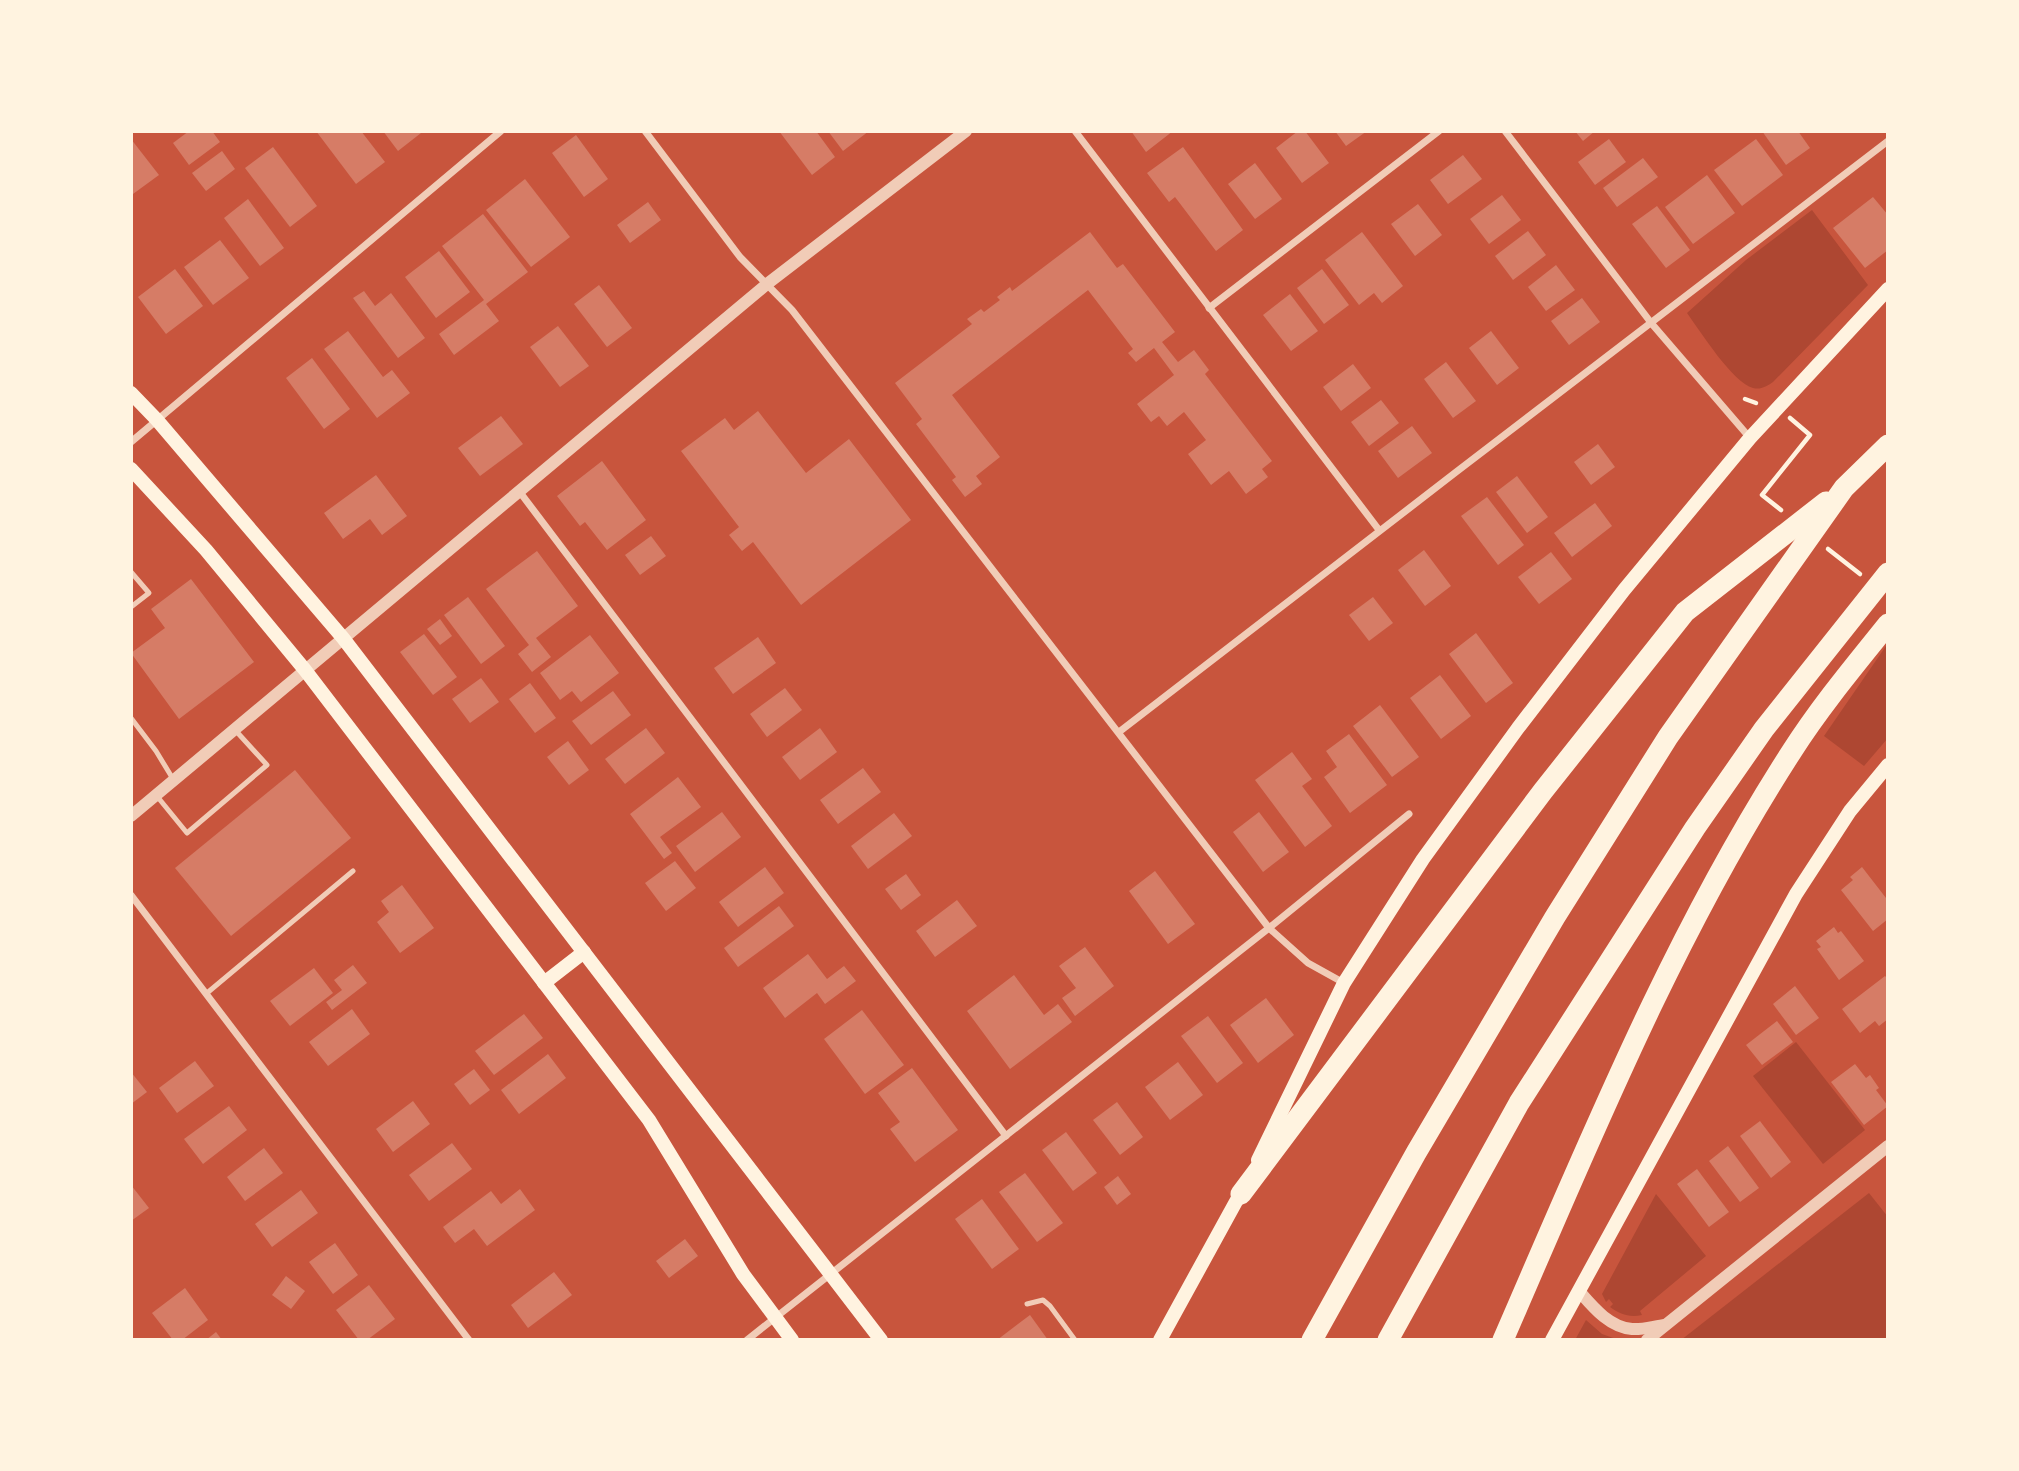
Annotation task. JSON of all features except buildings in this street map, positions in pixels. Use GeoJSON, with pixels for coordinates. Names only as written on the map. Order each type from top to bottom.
{"type":"FeatureCollection","features":[{"type":"Feature","properties":{"kind":"highway"},"geometry":{"type":"LineString","coordinates":[[1241,1194],[1543,791],[1685,612],[1844,488],[1888,445]]}},
{"type":"Feature","properties":{"kind":"highway"},"geometry":{"type":"LineString","coordinates":[[1312,1340],[1416,1153],[1562,906],[1668,737],[1844,488]]}},
{"type":"Feature","properties":{"kind":"highway"},"geometry":{"type":"LineString","coordinates":[[1388,1340],[1519,1103],[1695,828],[1765,729],[1888,573]]}},
{"type":"Feature","properties":{"kind":"highway"},"geometry":{"type":"LineString","coordinates":[[1503,1340],[1599,1117],[1672,961],[1746,826],[1793,750],[1843,680],[1888,624]]}},
{"type":"Feature","properties":{"kind":"main road"},"geometry":{"type":"LineString","coordinates":[[1160,1340],[1241,1194],[1344,983],[1423,859],[1518,728],[1624,590],[1750,438],[1888,289]]}},
{"type":"Feature","properties":{"kind":"main road"},"geometry":{"type":"LineString","coordinates":[[131,393],[343,638],[881,1340]]}},
{"type":"Feature","properties":{"kind":"main road"},"geometry":{"type":"LineString","coordinates":[[131,469],[206,550],[305,670],[544,982],[649,1121],[743,1274],[792,1340]]}},
{"type":"Feature","properties":{"kind":"main road"},"geometry":{"type":"LineString","coordinates":[[1552,1340],[1796,894],[1850,811],[1888,765]]}},
{"type":"Feature","properties":{"kind":"main road"},"geometry":{"type":"LineString","coordinates":[[544,982],[584,953]]}},
{"type":"Feature","properties":{"kind":"street"},"geometry":{"type":"LineString","coordinates":[[131,442],[501,131]]}},
{"type":"Feature","properties":{"kind":"street"},"geometry":{"type":"LineString","coordinates":[[645,131],[740,257],[792,310],[1269,928],[1308,963],[1344,983]]}},
{"type":"Feature","properties":{"kind":"street"},"geometry":{"type":"LineString","coordinates":[[131,816],[767,284],[966,131]]}},
{"type":"Feature","properties":{"kind":"street"},"geometry":{"type":"LineString","coordinates":[[1076,131],[1379,530]]}},
{"type":"Feature","properties":{"kind":"street"},"geometry":{"type":"LineString","coordinates":[[1209,308],[1439,131]]}},
{"type":"Feature","properties":{"kind":"street"},"geometry":{"type":"LineString","coordinates":[[1505,131],[1652,324],[1750,438]]}},
{"type":"Feature","properties":{"kind":"street"},"geometry":{"type":"LineString","coordinates":[[1119,732],[1888,141]]}},
{"type":"Feature","properties":{"kind":"street"},"geometry":{"type":"LineString","coordinates":[[519,491],[1006,1136]]}},
{"type":"Feature","properties":{"kind":"street"},"geometry":{"type":"LineString","coordinates":[[747,1340],[1269,928],[1409,814]]}},
{"type":"Feature","properties":{"kind":"street"},"geometry":{"type":"LineString","coordinates":[[131,895],[469,1340]]}},
{"type":"Feature","properties":{"kind":"street"},"geometry":{"type":"LineString","coordinates":[[1647,1340],[1888,1146]]}},
{"type":"Feature","properties":{"kind":"street"},"geometry":{"type":"LineString","coordinates":[[1578,1291],[1600,1314],[1622,1326],[1632,1329],[1665,1325]]}},
{"type":"Feature","properties":{"kind":"lane"},"geometry":{"type":"LineString","coordinates":[[131,572],[149,593],[131,607]]}},
{"type":"Feature","properties":{"kind":"lane"},"geometry":{"type":"LineString","coordinates":[[131,718],[173,779]]}},
{"type":"Feature","properties":{"kind":"lane"},"geometry":{"type":"LineString","coordinates":[[156,795],[187,833],[267,765],[235,729]]}},
{"type":"Feature","properties":{"kind":"lane"},"geometry":{"type":"LineString","coordinates":[[207,993],[353,871]]}},
{"type":"Feature","properties":{"kind":"lane"},"geometry":{"type":"LineString","coordinates":[[1027,1304],[1043,1300],[1075,1340]]}},
{"type":"Feature","properties":{"kind":"shaded area"},"geometry":{"type":"Polygon","coordinates":[[[1812,210],[1868,285],[1773,382],[1761,388],[1753,388],[1736,377],[1727,367],[1687,313],[1746,260],[1812,210]]]}},
{"type":"Feature","properties":{"kind":"shaded area"},"geometry":{"type":"Polygon","coordinates":[[[1888,643],[1888,738],[1864,766],[1824,736],[1888,643]]]}},
{"type":"Feature","properties":{"kind":"shaded area"},"geometry":{"type":"Polygon","coordinates":[[[1796,1042],[1865,1130],[1823,1164],[1753,1076],[1796,1042]]]}},
{"type":"Feature","properties":{"kind":"shaded area"},"geometry":{"type":"Polygon","coordinates":[[[1869,1193],[1888,1217],[1888,1340],[1681,1340],[1869,1193]]]}},
{"type":"Feature","properties":{"kind":"shaded area"},"geometry":{"type":"Polygon","coordinates":[[[1656,1194],[1706,1256],[1640,1311],[1642,1315],[1625,1315],[1610,1307],[1613,1304],[1609,1299],[1606,1302],[1602,1294],[1656,1194]]]}},
{"type":"Feature","properties":{"kind":"shaded area"},"geometry":{"type":"Polygon","coordinates":[[[1586,1320],[1602,1334],[1619,1340],[1575,1340],[1586,1320]]]}}]}
